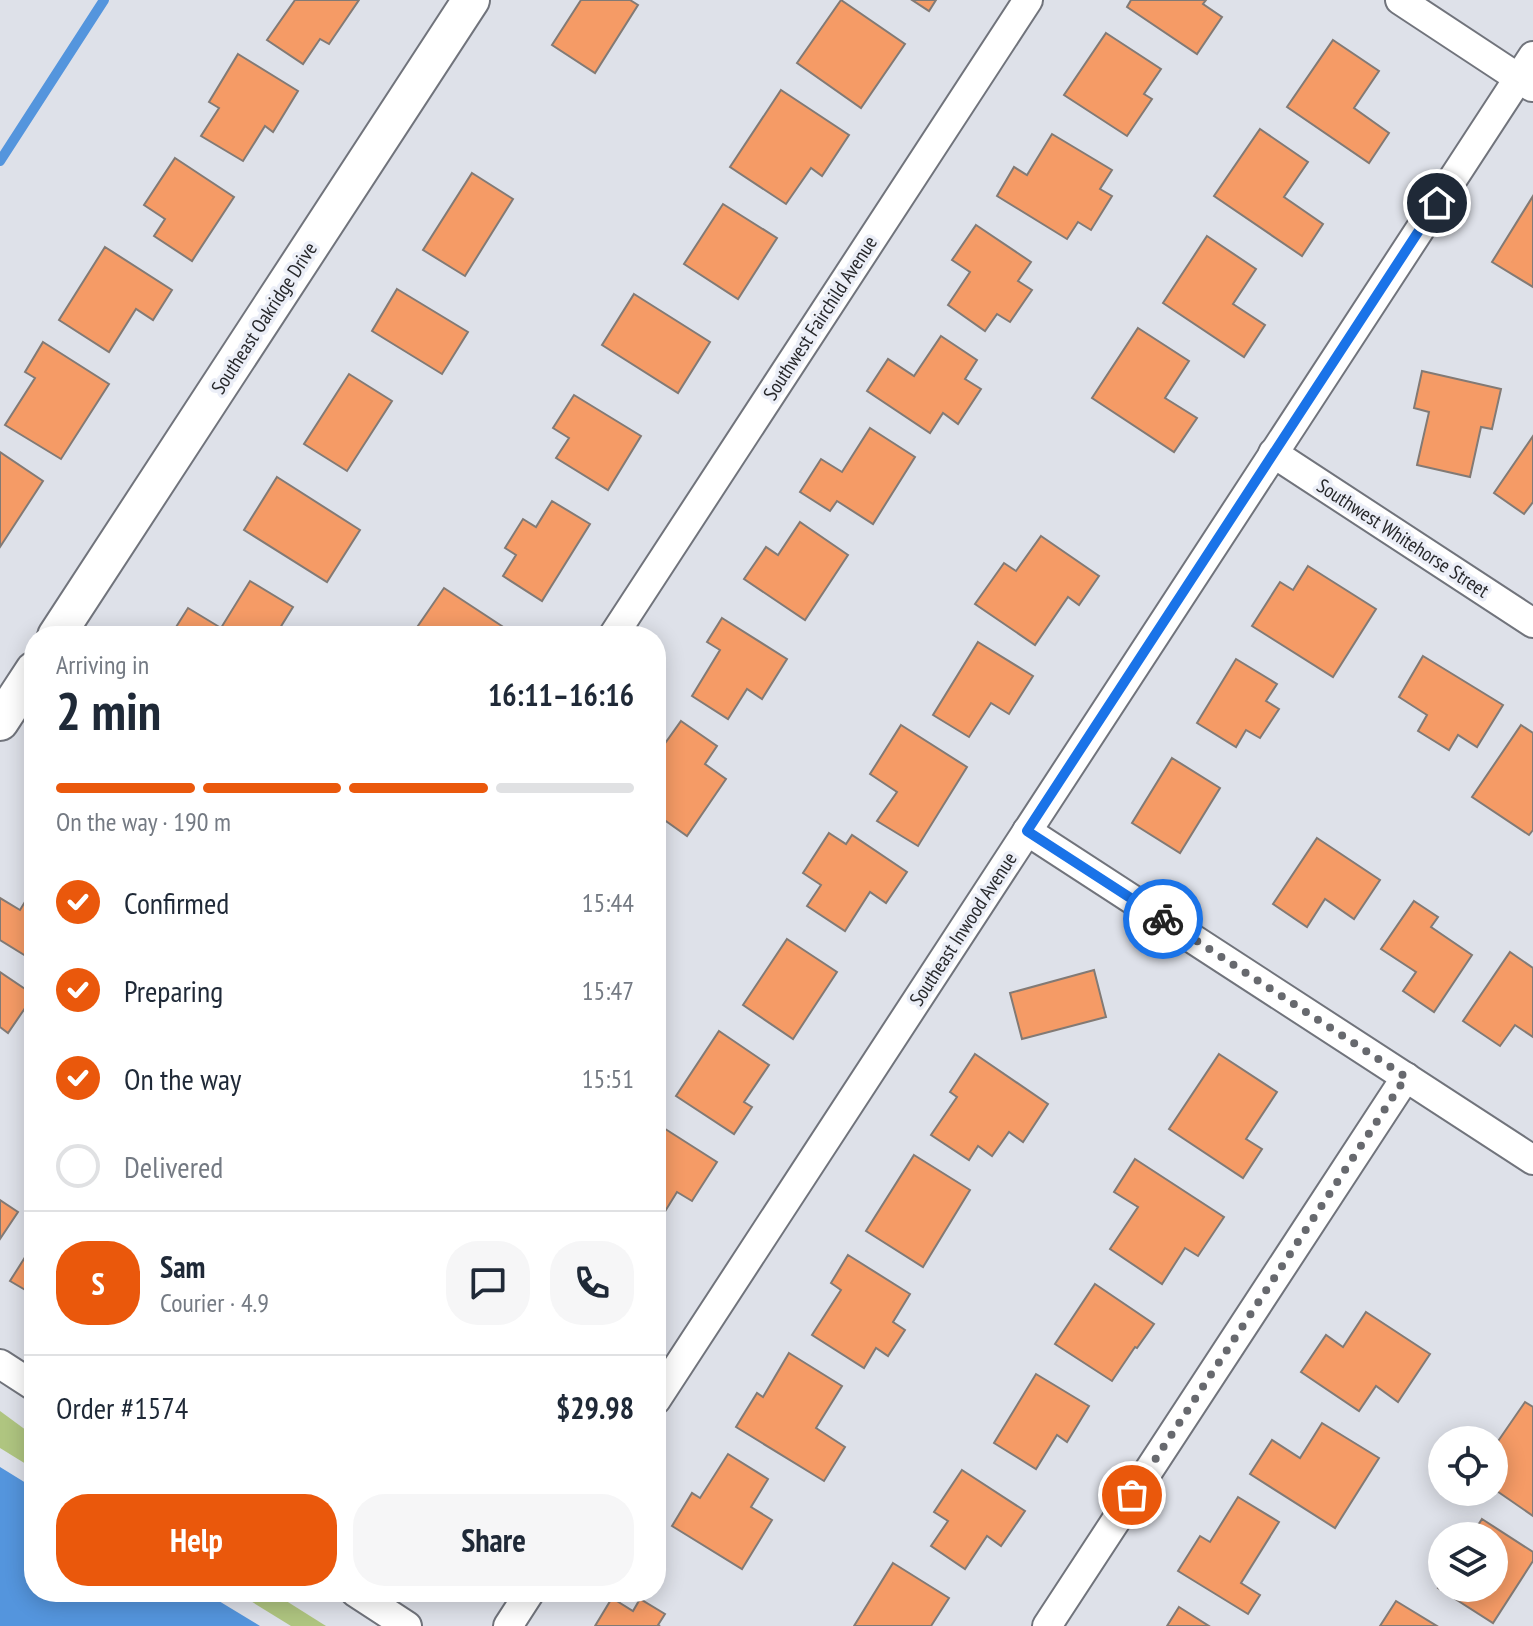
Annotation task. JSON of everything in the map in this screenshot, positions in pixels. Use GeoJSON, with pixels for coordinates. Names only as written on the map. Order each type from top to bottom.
{"type":"FeatureCollection","features":[{"type":"Feature","properties":{"kind":"street","name":"Southeast Oakridge Drive"},"geometry":{"type":"LineString","coordinates":[[63,626],[471,0]]}},
{"type":"Feature","properties":{"kind":"street","name":"Southwest Fairchild Avenue"},"geometry":{"type":"LineString","coordinates":[[620,626],[1028,0]]}},
{"type":"Feature","properties":{"kind":"street"},"geometry":{"type":"LineString","coordinates":[[1400,0],[1528,74]]}},
{"type":"Feature","properties":{"kind":"street","name":"Southeast Inwood Avenue"},"geometry":{"type":"LineString","coordinates":[[666,1385],[1273,453],[1528,74]]}},
{"type":"Feature","properties":{"kind":"street","name":"Southwest Whitehorse Street"},"geometry":{"type":"LineString","coordinates":[[1273,453],[1533,623]]}},
{"type":"Feature","properties":{"kind":"street"},"geometry":{"type":"LineString","coordinates":[[0,722],[24,685]]}},
{"type":"Feature","properties":{"kind":"street"},"geometry":{"type":"LineString","coordinates":[[1027,831],[1533,1160]]}},
{"type":"Feature","properties":{"kind":"street"},"geometry":{"type":"LineString","coordinates":[[1047,1626],[1406,1077]]}},
{"type":"Feature","properties":{"kind":"street"},"geometry":{"type":"LineString","coordinates":[[0,1364],[24,1380]]}},
{"type":"Feature","properties":{"kind":"street"},"geometry":{"type":"LineString","coordinates":[[370,1602],[407,1626]]}},
{"type":"Feature","properties":{"kind":"street"},"geometry":{"type":"LineString","coordinates":[[508,1626],[524,1602]]}},
{"type":"Feature","properties":{"kind":"green space"},"geometry":{"type":"Polygon","coordinates":[[[0,1411],[24,1429],[24,1463],[0,1448],[0,1411]]]}},
{"type":"Feature","properties":{"kind":"green space"},"geometry":{"type":"Polygon","coordinates":[[[252,1602],[288,1602],[326,1626],[291,1626],[252,1602]]]}},
{"type":"Feature","properties":{"kind":"water"},"geometry":{"type":"Polygon","coordinates":[[[0,1467],[24,1482],[24,1602],[220,1602],[260,1626],[0,1626],[0,1467]]]}},
{"type":"Feature","properties":{"kind":"building"},"geometry":{"type":"Polygon","coordinates":[[[295,0],[359,0],[329,44],[320,39],[303,64],[267,40],[295,0]]]}},
{"type":"Feature","properties":{"kind":"building"},"geometry":{"type":"Polygon","coordinates":[[[581,0],[630,0],[638,5],[595,73],[552,45],[581,0]]]}},
{"type":"Feature","properties":{"kind":"building"},"geometry":{"type":"Polygon","coordinates":[[[841,0],[905,44],[861,108],[797,63],[841,0]]]}},
{"type":"Feature","properties":{"kind":"building"},"geometry":{"type":"Polygon","coordinates":[[[912,0],[936,0],[929,11],[912,0]]]}},
{"type":"Feature","properties":{"kind":"building"},"geometry":{"type":"Polygon","coordinates":[[[1131,0],[1206,0],[1203,4],[1222,17],[1197,54],[1127,7],[1131,0]]]}},
{"type":"Feature","properties":{"kind":"building"},"geometry":{"type":"Polygon","coordinates":[[[1106,33],[1161,69],[1144,94],[1152,99],[1127,136],[1064,95],[1106,33]]]}},
{"type":"Feature","properties":{"kind":"building"},"geometry":{"type":"Polygon","coordinates":[[[1333,40],[1379,71],[1354,108],[1389,133],[1369,163],[1287,107],[1333,40]]]}},
{"type":"Feature","properties":{"kind":"building"},"geometry":{"type":"Polygon","coordinates":[[[238,54],[298,91],[273,132],[265,126],[243,161],[201,136],[219,108],[209,102],[238,54]]]}},
{"type":"Feature","properties":{"kind":"building"},"geometry":{"type":"Polygon","coordinates":[[[781,90],[849,135],[822,176],[811,168],[786,204],[730,167],[781,90]]]}},
{"type":"Feature","properties":{"kind":"building"},"geometry":{"type":"Polygon","coordinates":[[[1260,129],[1308,162],[1284,197],[1323,224],[1302,256],[1214,196],[1260,129]]]}},
{"type":"Feature","properties":{"kind":"building"},"geometry":{"type":"Polygon","coordinates":[[[1052,134],[1112,170],[1100,189],[1112,196],[1091,230],[1078,222],[1067,239],[997,196],[1014,167],[1027,175],[1052,134]]]}},
{"type":"Feature","properties":{"kind":"building"},"geometry":{"type":"Polygon","coordinates":[[[175,158],[234,197],[192,261],[154,236],[165,219],[144,205],[175,158]]]}},
{"type":"Feature","properties":{"kind":"building"},"geometry":{"type":"Polygon","coordinates":[[[472,173],[513,199],[465,276],[423,250],[472,173]]]}},
{"type":"Feature","properties":{"kind":"building"},"geometry":{"type":"Polygon","coordinates":[[[1533,196],[1533,287],[1492,262],[1533,196]]]}},
{"type":"Feature","properties":{"kind":"building"},"geometry":{"type":"Polygon","coordinates":[[[723,204],[777,238],[738,299],[684,264],[723,204]]]}},
{"type":"Feature","properties":{"kind":"building"},"geometry":{"type":"Polygon","coordinates":[[[976,225],[1031,262],[1018,281],[1032,290],[1010,322],[997,314],[985,331],[948,305],[970,272],[952,260],[976,225]]]}},
{"type":"Feature","properties":{"kind":"building"},"geometry":{"type":"Polygon","coordinates":[[[1207,236],[1256,269],[1233,304],[1265,325],[1244,357],[1163,303],[1207,236]]]}},
{"type":"Feature","properties":{"kind":"building"},"geometry":{"type":"Polygon","coordinates":[[[105,247],[172,290],[153,320],[136,309],[109,352],[59,320],[105,247]]]}},
{"type":"Feature","properties":{"kind":"building"},"geometry":{"type":"Polygon","coordinates":[[[397,289],[468,332],[442,374],[372,331],[397,289]]]}},
{"type":"Feature","properties":{"kind":"building"},"geometry":{"type":"Polygon","coordinates":[[[634,294],[710,342],[678,393],[602,345],[634,294]]]}},
{"type":"Feature","properties":{"kind":"building"},"geometry":{"type":"Polygon","coordinates":[[[1138,328],[1189,361],[1165,398],[1197,418],[1174,452],[1092,398],[1138,328]]]}},
{"type":"Feature","properties":{"kind":"building"},"geometry":{"type":"Polygon","coordinates":[[[941,336],[977,360],[965,379],[981,389],[958,424],[943,413],[930,433],[867,391],[888,359],[914,376],[941,336]]]}},
{"type":"Feature","properties":{"kind":"building"},"geometry":{"type":"Polygon","coordinates":[[[43,342],[109,384],[61,459],[5,425],[35,378],[25,372],[43,342]]]}},
{"type":"Feature","properties":{"kind":"building"},"geometry":{"type":"Polygon","coordinates":[[[1422,371],[1501,389],[1492,429],[1481,427],[1470,477],[1417,465],[1429,412],[1414,408],[1422,371]]]}},
{"type":"Feature","properties":{"kind":"building"},"geometry":{"type":"Polygon","coordinates":[[[349,374],[392,401],[347,471],[304,444],[349,374]]]}},
{"type":"Feature","properties":{"kind":"building"},"geometry":{"type":"Polygon","coordinates":[[[574,395],[641,436],[608,490],[556,458],[569,438],[553,428],[574,395]]]}},
{"type":"Feature","properties":{"kind":"building"},"geometry":{"type":"Polygon","coordinates":[[[870,428],[915,457],[873,524],[837,501],[830,511],[800,492],[821,459],[842,472],[870,428]]]}},
{"type":"Feature","properties":{"kind":"building"},"geometry":{"type":"Polygon","coordinates":[[[1533,436],[1533,502],[1524,514],[1494,493],[1533,436]]]}},
{"type":"Feature","properties":{"kind":"building"},"geometry":{"type":"Polygon","coordinates":[[[0,452],[43,481],[0,547],[0,452]]]}},
{"type":"Feature","properties":{"kind":"building"},"geometry":{"type":"Polygon","coordinates":[[[277,477],[360,530],[327,582],[244,530],[277,477]]]}},
{"type":"Feature","properties":{"kind":"building"},"geometry":{"type":"Polygon","coordinates":[[[552,501],[590,524],[542,601],[503,576],[516,555],[505,548],[523,519],[536,527],[552,501]]]}},
{"type":"Feature","properties":{"kind":"building"},"geometry":{"type":"Polygon","coordinates":[[[800,522],[848,555],[805,620],[744,579],[766,547],[778,555],[800,522]]]}},
{"type":"Feature","properties":{"kind":"building"},"geometry":{"type":"Polygon","coordinates":[[[1041,536],[1099,576],[1079,605],[1068,597],[1035,645],[975,604],[1004,563],[1016,571],[1041,536]]]}},
{"type":"Feature","properties":{"kind":"building"},"geometry":{"type":"Polygon","coordinates":[[[1308,566],[1376,609],[1333,677],[1252,626],[1280,582],[1293,590],[1308,566]]]}},
{"type":"Feature","properties":{"kind":"building"},"geometry":{"type":"Polygon","coordinates":[[[250,581],[293,607],[281,626],[222,626],[250,581]]]}},
{"type":"Feature","properties":{"kind":"building"},"geometry":{"type":"Polygon","coordinates":[[[444,588],[502,626],[418,626],[444,588]]]}},
{"type":"Feature","properties":{"kind":"building"},"geometry":{"type":"Polygon","coordinates":[[[188,608],[218,626],[177,626],[188,608]]]}},
{"type":"Feature","properties":{"kind":"building"},"geometry":{"type":"Polygon","coordinates":[[[722,618],[787,659],[762,699],[747,689],[728,719],[692,696],[720,650],[707,642],[722,618]]]}},
{"type":"Feature","properties":{"kind":"building"},"geometry":{"type":"Polygon","coordinates":[[[978,642],[1033,676],[1009,714],[991,703],[969,737],[933,715],[978,642]]]}},
{"type":"Feature","properties":{"kind":"building"},"geometry":{"type":"Polygon","coordinates":[[[1423,656],[1503,705],[1477,747],[1458,735],[1449,750],[1418,731],[1427,715],[1399,697],[1423,656]]]}},
{"type":"Feature","properties":{"kind":"building"},"geometry":{"type":"Polygon","coordinates":[[[1236,659],[1277,684],[1266,701],[1279,709],[1260,738],[1246,730],[1236,747],[1197,723],[1236,659]]]}},
{"type":"Feature","properties":{"kind":"building"},"geometry":{"type":"Polygon","coordinates":[[[681,721],[717,746],[705,764],[726,779],[687,836],[666,821],[666,742],[681,721]]]}},
{"type":"Feature","properties":{"kind":"building"},"geometry":{"type":"Polygon","coordinates":[[[901,725],[967,767],[918,846],[877,821],[897,792],[870,774],[901,725]]]}},
{"type":"Feature","properties":{"kind":"building"},"geometry":{"type":"Polygon","coordinates":[[[1521,725],[1533,733],[1533,830],[1529,835],[1472,797],[1521,725]]]}},
{"type":"Feature","properties":{"kind":"building"},"geometry":{"type":"Polygon","coordinates":[[[1172,758],[1220,788],[1180,853],[1132,823],[1172,758]]]}},
{"type":"Feature","properties":{"kind":"building"},"geometry":{"type":"Polygon","coordinates":[[[829,833],[846,844],[852,835],[907,872],[886,903],[870,892],[845,931],[807,906],[821,885],[803,873],[829,833]]]}},
{"type":"Feature","properties":{"kind":"building"},"geometry":{"type":"Polygon","coordinates":[[[1317,838],[1380,880],[1354,919],[1325,899],[1307,927],[1273,904],[1317,838]]]}},
{"type":"Feature","properties":{"kind":"building"},"geometry":{"type":"Polygon","coordinates":[[[0,898],[20,910],[24,903],[24,955],[0,940],[0,898]]]}},
{"type":"Feature","properties":{"kind":"building"},"geometry":{"type":"Polygon","coordinates":[[[1414,901],[1438,917],[1431,927],[1472,955],[1434,1012],[1403,991],[1416,972],[1381,949],[1414,901]]]}},
{"type":"Feature","properties":{"kind":"building"},"geometry":{"type":"Polygon","coordinates":[[[787,939],[837,972],[793,1039],[743,1005],[787,939]]]}},
{"type":"Feature","properties":{"kind":"building"},"geometry":{"type":"Polygon","coordinates":[[[1510,952],[1533,968],[1533,1037],[1515,1025],[1500,1046],[1463,1021],[1510,952]]]}},
{"type":"Feature","properties":{"kind":"building"},"geometry":{"type":"Polygon","coordinates":[[[1094,970],[1106,1017],[1022,1039],[1010,993],[1094,970]]]}},
{"type":"Feature","properties":{"kind":"building"},"geometry":{"type":"Polygon","coordinates":[[[0,972],[24,988],[24,1010],[8,1033],[0,1027],[0,972]]]}},
{"type":"Feature","properties":{"kind":"building"},"geometry":{"type":"Polygon","coordinates":[[[719,1031],[769,1065],[744,1102],[752,1107],[734,1134],[676,1096],[719,1031]]]}},
{"type":"Feature","properties":{"kind":"building"},"geometry":{"type":"Polygon","coordinates":[[[975,1054],[1048,1104],[1023,1142],[1009,1132],[992,1156],[978,1146],[969,1160],[931,1135],[957,1097],[950,1092],[975,1054]]]}},
{"type":"Feature","properties":{"kind":"building"},"geometry":{"type":"Polygon","coordinates":[[[1219,1054],[1277,1092],[1246,1139],[1262,1149],[1243,1178],[1169,1129],[1219,1054]]]}},
{"type":"Feature","properties":{"kind":"building"},"geometry":{"type":"Polygon","coordinates":[[[666,1129],[717,1162],[692,1201],[677,1192],[666,1210],[666,1129]]]}},
{"type":"Feature","properties":{"kind":"building"},"geometry":{"type":"Polygon","coordinates":[[[914,1155],[970,1190],[923,1267],[866,1231],[914,1155]]]}},
{"type":"Feature","properties":{"kind":"building"},"geometry":{"type":"Polygon","coordinates":[[[1135,1159],[1224,1217],[1198,1256],[1185,1248],[1162,1284],[1110,1249],[1138,1207],[1114,1192],[1135,1159]]]}},
{"type":"Feature","properties":{"kind":"building"},"geometry":{"type":"Polygon","coordinates":[[[0,1200],[18,1212],[0,1239],[0,1200]]]}},
{"type":"Feature","properties":{"kind":"building"},"geometry":{"type":"Polygon","coordinates":[[[848,1255],[910,1294],[893,1322],[905,1330],[888,1356],[876,1348],[864,1368],[812,1335],[841,1290],[831,1283],[848,1255]]]}},
{"type":"Feature","properties":{"kind":"building"},"geometry":{"type":"Polygon","coordinates":[[[24,1259],[24,1289],[10,1281],[24,1259]]]}},
{"type":"Feature","properties":{"kind":"building"},"geometry":{"type":"Polygon","coordinates":[[[1095,1284],[1154,1324],[1112,1381],[1055,1344],[1095,1284]]]}},
{"type":"Feature","properties":{"kind":"building"},"geometry":{"type":"Polygon","coordinates":[[[1366,1312],[1430,1354],[1398,1402],[1376,1386],[1359,1411],[1301,1372],[1326,1335],[1343,1347],[1366,1312]]]}},
{"type":"Feature","properties":{"kind":"building"},"geometry":{"type":"Polygon","coordinates":[[[789,1353],[842,1386],[816,1428],[845,1447],[824,1481],[736,1427],[757,1393],[763,1397],[789,1353]]]}},
{"type":"Feature","properties":{"kind":"building"},"geometry":{"type":"Polygon","coordinates":[[[1036,1374],[1089,1406],[1067,1442],[1057,1435],[1036,1469],[994,1443],[1036,1374]]]}},
{"type":"Feature","properties":{"kind":"building"},"geometry":{"type":"Polygon","coordinates":[[[1525,1402],[1533,1407],[1533,1516],[1508,1499],[1508,1427],[1525,1402]]]}},
{"type":"Feature","properties":{"kind":"building"},"geometry":{"type":"Polygon","coordinates":[[[1322,1423],[1379,1458],[1335,1528],[1250,1474],[1272,1440],[1300,1458],[1322,1423]]]}},
{"type":"Feature","properties":{"kind":"building"},"geometry":{"type":"Polygon","coordinates":[[[728,1454],[768,1479],[751,1507],[772,1520],[742,1569],[672,1526],[692,1493],[700,1498],[728,1454]]]}},
{"type":"Feature","properties":{"kind":"building"},"geometry":{"type":"Polygon","coordinates":[[[962,1470],[1025,1511],[1001,1546],[987,1536],[965,1569],[931,1546],[948,1521],[934,1512],[962,1470]]]}},
{"type":"Feature","properties":{"kind":"building"},"geometry":{"type":"Polygon","coordinates":[[[1238,1497],[1279,1522],[1241,1583],[1260,1595],[1248,1614],[1178,1571],[1200,1536],[1210,1542],[1238,1497]]]}},
{"type":"Feature","properties":{"kind":"building"},"geometry":{"type":"Polygon","coordinates":[[[1508,1536],[1533,1552],[1533,1561],[1508,1600],[1508,1536]]]}},
{"type":"Feature","properties":{"kind":"building"},"geometry":{"type":"Polygon","coordinates":[[[893,1563],[949,1598],[931,1626],[854,1626],[893,1563]]]}},
{"type":"Feature","properties":{"kind":"building"},"geometry":{"type":"Polygon","coordinates":[[[1396,1601],[1437,1626],[1380,1626],[1396,1601]]]}},
{"type":"Feature","properties":{"kind":"building"},"geometry":{"type":"Polygon","coordinates":[[[610,1602],[618,1602],[633,1611],[638,1602],[645,1602],[665,1614],[660,1626],[595,1626],[610,1602]]]}},
{"type":"Feature","properties":{"kind":"building"},"geometry":{"type":"Polygon","coordinates":[[[1460,1602],[1507,1602],[1493,1623],[1460,1602]]]}},
{"type":"Feature","properties":{"kind":"building"},"geometry":{"type":"Polygon","coordinates":[[[1179,1607],[1209,1626],[1167,1626],[1179,1607]]]}},
{"type":"Feature","properties":{"kind":"waterway"},"geometry":{"type":"LineString","coordinates":[[0,161],[104,0]]}},
{"type":"Feature","properties":{"kind":"way so far"},"geometry":{"type":"LineString","coordinates":[[1132,1495],[1406,1077],[1163,919]]}},
{"type":"Feature","properties":{"kind":"route"},"geometry":{"type":"LineString","coordinates":[[1163,919],[1027,831],[1437,203]]}}]}
